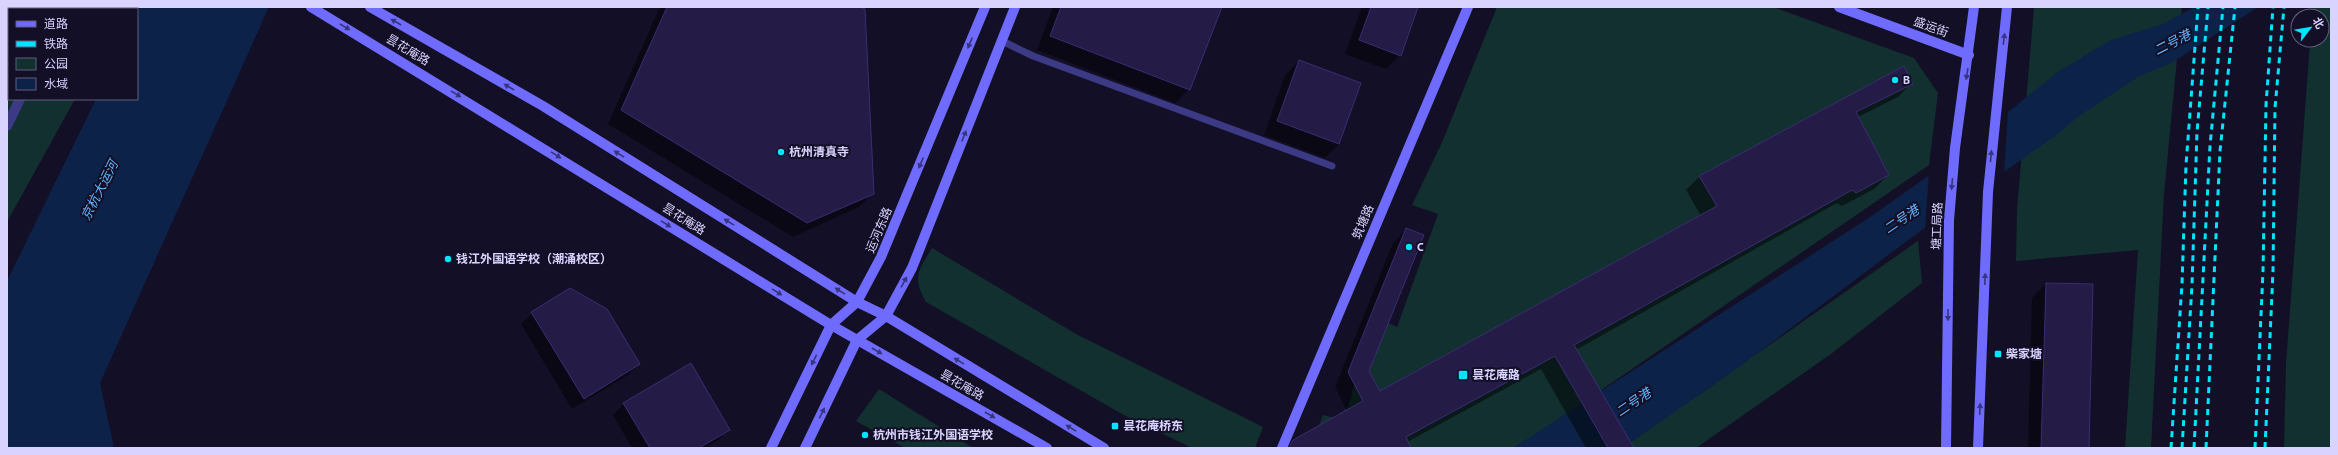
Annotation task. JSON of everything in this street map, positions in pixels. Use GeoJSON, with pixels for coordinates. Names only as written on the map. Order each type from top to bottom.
{"type":"FeatureCollection","features":[{"type":"Feature","properties":{"kind":"main road","name":"昙花庵路"},"geometry":{"type":"LineString","coordinates":[[311,7],[523,135],[831,325],[1047,448]]}},
{"type":"Feature","properties":{"kind":"main road","name":"昙花庵路"},"geometry":{"type":"LineString","coordinates":[[370,7],[543,106],[857,302],[886,316],[1104,448]]}},
{"type":"Feature","properties":{"kind":"main road","name":"运河东路"},"geometry":{"type":"LineString","coordinates":[[771,448],[831,325],[857,302],[882,257],[985,7]]}},
{"type":"Feature","properties":{"kind":"main road"},"geometry":{"type":"LineString","coordinates":[[805,448],[858,340],[886,316],[912,268],[1015,7]]}},
{"type":"Feature","properties":{"kind":"main road","name":"筑塘路"},"geometry":{"type":"LineString","coordinates":[[1282,448],[1468,7]]}},
{"type":"Feature","properties":{"kind":"main road","name":"盛运街"},"geometry":{"type":"LineString","coordinates":[[1839,7],[1970,55]]}},
{"type":"Feature","properties":{"kind":"main road","name":"塘工局路"},"geometry":{"type":"LineString","coordinates":[[1946,448],[1949,220],[1955,148],[1970,55],[1974,7]]}},
{"type":"Feature","properties":{"kind":"main road"},"geometry":{"type":"LineString","coordinates":[[1978,448],[1988,192],[1994,120],[2007,7]]}},
{"type":"Feature","properties":{"kind":"street"},"geometry":{"type":"LineString","coordinates":[[7,126],[20,100]]}},
{"type":"Feature","properties":{"kind":"lane"},"geometry":{"type":"LineString","coordinates":[[1002,41],[1033,56],[1332,166]]}},
{"type":"Feature","properties":{"kind":"green space"},"geometry":{"type":"Polygon","coordinates":[[[7,7],[119,7],[8,8],[8,100],[74,100],[7,222],[7,7]]]}},
{"type":"Feature","properties":{"kind":"green space"},"geometry":{"type":"Polygon","coordinates":[[[1497,7],[1773,7],[1914,58],[1938,93],[1929,165],[1517,448],[1310,448],[1323,415],[1335,418],[1348,407],[1374,316],[1397,327],[1438,214],[1412,205],[1443,140],[1497,7]]]}},
{"type":"Feature","properties":{"kind":"green space"},"geometry":{"type":"Polygon","coordinates":[[[2034,7],[2182,7],[2164,194],[2151,448],[2125,448],[2138,250],[2016,261],[2017,210],[2034,7]]]}},
{"type":"Feature","properties":{"kind":"green space"},"geometry":{"type":"Polygon","coordinates":[[[2331,7],[2331,448],[2284,448],[2286,364],[2309,48],[2330,48],[2330,8],[2313,8],[2331,7]]]}},
{"type":"Feature","properties":{"kind":"green space"},"geometry":{"type":"Polygon","coordinates":[[[1918,241],[1922,283],[1831,354],[1696,448],[1622,448],[1918,241]]]}},
{"type":"Feature","properties":{"kind":"green space"},"geometry":{"type":"Polygon","coordinates":[[[932,248],[1076,334],[1263,427],[1255,448],[1192,448],[1122,414],[926,302],[919,286],[918,274],[932,248]]]}},
{"type":"Feature","properties":{"kind":"green space"},"geometry":{"type":"Polygon","coordinates":[[[879,389],[973,448],[905,448],[856,421],[879,389]]]}},
{"type":"Feature","properties":{"kind":"water","name":"京杭大运河"},"geometry":{"type":"Polygon","coordinates":[[[140,7],[269,7],[100,383],[114,448],[7,448],[7,281],[96,100],[138,100],[138,12],[140,7]]]}},
{"type":"Feature","properties":{"kind":"water","name":"二号港"},"geometry":{"type":"Polygon","coordinates":[[[2194,7],[2258,7],[2173,62],[2138,77],[2079,116],[2055,136],[1919,232],[1739,367],[1623,448],[1513,448],[1870,217],[1931,174],[2059,71],[2111,40],[2163,24],[2194,7]]]}},
{"type":"Feature","properties":{"kind":"pier"},"geometry":{"type":"Polygon","coordinates":[[[2008,110],[2004,174],[1925,230],[1929,173],[2008,110]]]}},
{"type":"Feature","properties":{"kind":"building","name":"杭州清真寺"},"geometry":{"type":"Polygon","coordinates":[[[667,7],[860,7],[865,9],[874,194],[807,223],[621,110],[667,7]]]}},
{"type":"Feature","properties":{"kind":"building"},"geometry":{"type":"Polygon","coordinates":[[[1061,7],[1222,7],[1190,90],[1050,36],[1061,7]]]}},
{"type":"Feature","properties":{"kind":"building"},"geometry":{"type":"Polygon","coordinates":[[[1371,7],[1418,7],[1401,56],[1359,40],[1371,7]]]}},
{"type":"Feature","properties":{"kind":"building"},"geometry":{"type":"Polygon","coordinates":[[[1299,60],[1361,83],[1339,144],[1277,121],[1299,60]]]}},
{"type":"Feature","properties":{"kind":"building","name":"昙花庵路"},"geometry":{"type":"Polygon","coordinates":[[[1904,66],[1913,84],[1856,112],[1889,175],[1856,193],[1852,190],[1574,345],[1634,448],[1608,448],[1555,356],[1406,437],[1411,448],[1289,448],[1293,440],[1363,401],[1348,372],[1406,228],[1424,235],[1369,371],[1380,391],[1717,206],[1699,176],[1904,66]]]}},
{"type":"Feature","properties":{"kind":"building"},"geometry":{"type":"Polygon","coordinates":[[[2046,283],[2093,284],[2089,448],[2041,448],[2046,283]]]}},
{"type":"Feature","properties":{"kind":"building"},"geometry":{"type":"Polygon","coordinates":[[[570,288],[607,309],[640,364],[584,399],[531,312],[570,288]]]}},
{"type":"Feature","properties":{"kind":"building"},"geometry":{"type":"Polygon","coordinates":[[[691,363],[730,430],[699,448],[650,448],[623,403],[691,363]]]}},
{"type":"Feature","properties":{"kind":"railway"},"geometry":{"type":"LineString","coordinates":[[2171,448],[2182,284],[2186,165],[2198,7]]}},
{"type":"Feature","properties":{"kind":"railway"},"geometry":{"type":"LineString","coordinates":[[2182,448],[2192,285],[2197,132],[2208,7]]}},
{"type":"Feature","properties":{"kind":"railway"},"geometry":{"type":"LineString","coordinates":[[2194,448],[2210,146],[2223,7]]}},
{"type":"Feature","properties":{"kind":"railway"},"geometry":{"type":"LineString","coordinates":[[2206,448],[2220,151],[2235,7]]}},
{"type":"Feature","properties":{"kind":"railway"},"geometry":{"type":"LineString","coordinates":[[2255,448],[2263,271],[2266,105],[2273,7]]}},
{"type":"Feature","properties":{"kind":"railway"},"geometry":{"type":"LineString","coordinates":[[2265,448],[2273,271],[2275,108],[2284,7]]}},
{"type":"Feature","properties":{"kind":"place","name":"B"},"geometry":{"type":"Point","coordinates":[1895,80]}},
{"type":"Feature","properties":{"kind":"place","name":"杭州清真寺"},"geometry":{"type":"Point","coordinates":[781,152]}},
{"type":"Feature","properties":{"kind":"place","name":"C"},"geometry":{"type":"Point","coordinates":[1409,247]}},
{"type":"Feature","properties":{"kind":"place","name":"钱江外国语学校（潮涌校区）"},"geometry":{"type":"Point","coordinates":[448,259]}},
{"type":"Feature","properties":{"kind":"place","name":"柴家塘"},"geometry":{"type":"Point","coordinates":[1998,354]}},
{"type":"Feature","properties":{"kind":"place","name":"昙花庵路"},"geometry":{"type":"Point","coordinates":[1463,375]}},
{"type":"Feature","properties":{"kind":"place","name":"昙花庵桥东"},"geometry":{"type":"Point","coordinates":[1115,426]}},
{"type":"Feature","properties":{"kind":"place","name":"杭州市钱江外国语学校"},"geometry":{"type":"Point","coordinates":[865,435]}}]}
